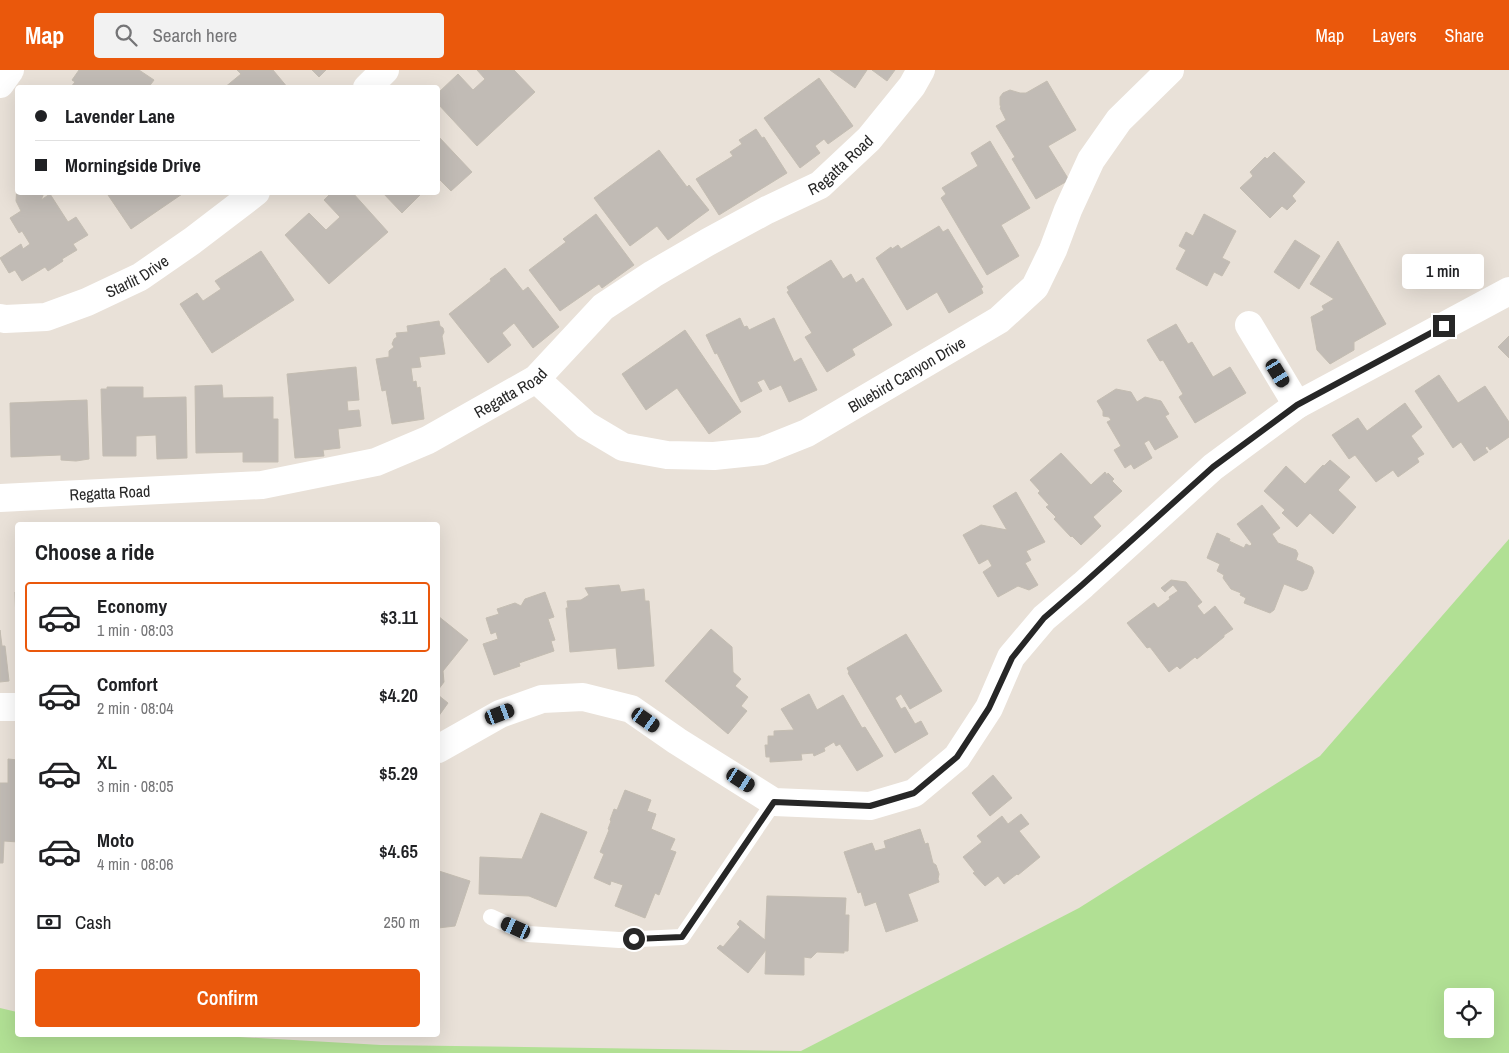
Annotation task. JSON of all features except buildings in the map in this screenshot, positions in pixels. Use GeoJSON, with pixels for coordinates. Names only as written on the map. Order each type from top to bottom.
{"type":"FeatureCollection","features":[{"type":"Feature","properties":{"kind":"street"},"geometry":{"type":"LineString","coordinates":[[0,84],[10,70]]}},
{"type":"Feature","properties":{"kind":"street"},"geometry":{"type":"LineString","coordinates":[[370,85],[385,70]]}},
{"type":"Feature","properties":{"kind":"street","name":"Regatta Road"},"geometry":{"type":"LineString","coordinates":[[0,498],[262,485],[376,462],[428,440],[536,379],[603,306],[652,274],[768,210],[820,185],[869,139],[912,86],[921,70]]}},
{"type":"Feature","properties":{"kind":"street","name":"Bluebird Canyon Drive"},"geometry":{"type":"LineString","coordinates":[[536,379],[586,425],[623,446],[666,455],[714,456],[762,451],[808,432],[999,320],[1035,287],[1053,250],[1068,210],[1091,160],[1119,120],[1170,70]]}},
{"type":"Feature","properties":{"kind":"street","name":"Starlit Drive"},"geometry":{"type":"LineString","coordinates":[[0,318],[46,318],[87,302],[131,281],[192,241],[252,195]]}},
{"type":"Feature","properties":{"kind":"street"},"geometry":{"type":"LineString","coordinates":[[440,748],[500,714],[542,699],[583,697],[631,709],[677,741],[774,802],[870,806],[914,793],[957,757],[989,708],[1012,658],[1044,618],[1213,467],[1297,405],[1509,291]]}},
{"type":"Feature","properties":{"kind":"street"},"geometry":{"type":"LineString","coordinates":[[1249,325],[1297,405]]}},
{"type":"Feature","properties":{"kind":"street"},"geometry":{"type":"LineString","coordinates":[[0,707],[15,707]]}},
{"type":"Feature","properties":{"kind":"lane"},"geometry":{"type":"LineString","coordinates":[[491,917],[528,934],[618,940],[682,937],[774,802]]}},
{"type":"Feature","properties":{"kind":"green space"},"geometry":{"type":"Polygon","coordinates":[[[1509,539],[1509,1053],[0,1053],[0,1008],[15,1012],[15,1037],[240,1037],[381,1045],[801,1051],[1079,908],[1320,756],[1509,539]]]}},
{"type":"Feature","properties":{"kind":"route"},"geometry":{"type":"LineString","coordinates":[[634,939],[682,937],[774,802],[870,806],[914,793],[957,757],[989,708],[1012,658],[1044,618],[1213,467],[1297,405],[1444,326]]}}]}
